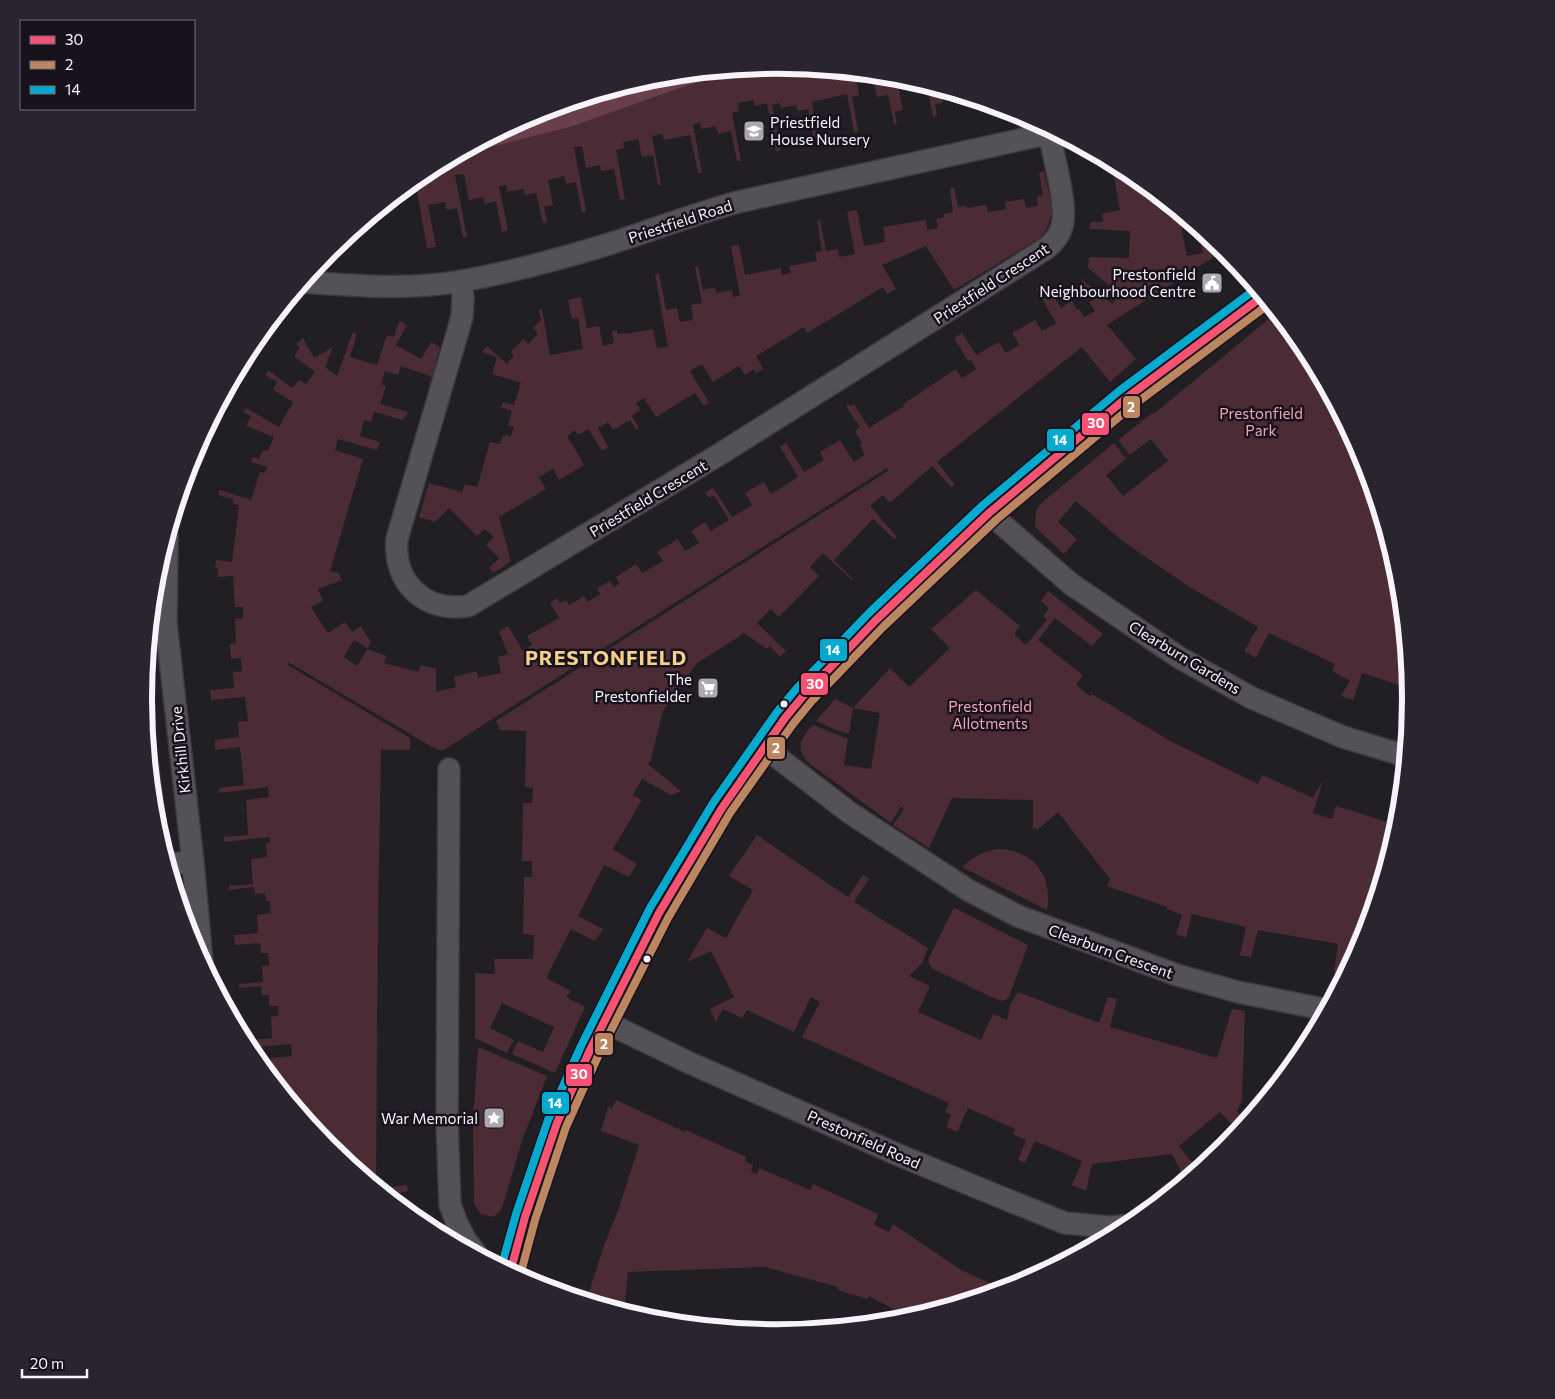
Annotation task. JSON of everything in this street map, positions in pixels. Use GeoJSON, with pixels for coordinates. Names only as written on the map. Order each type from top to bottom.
{"type":"FeatureCollection","features":[{"type":"Feature","properties":{"kind":"street","name":"Priestfield Road"},"geometry":{"type":"LineString","coordinates":[[311,283],[364,287],[415,286],[461,281],[540,264],[738,202],[1045,134]]}},
{"type":"Feature","properties":{"kind":"street","name":"Priestfield Crescent"},"geometry":{"type":"LineString","coordinates":[[461,281],[463,297],[462,317],[399,530],[396,551],[399,570],[411,588],[430,602],[447,607],[468,606],[477,601],[720,454],[1047,248],[1060,232],[1064,216],[1053,137]]}},
{"type":"Feature","properties":{"kind":"street"},"geometry":{"type":"LineString","coordinates":[[512,1266],[544,1157],[575,1082],[659,913],[722,808],[785,718],[804,695],[870,626],[989,513],[1125,400],[1258,300]]}},
{"type":"Feature","properties":{"kind":"street","name":"Clearburn Gardens"},"geometry":{"type":"LineString","coordinates":[[989,513],[1071,584],[1180,658],[1252,698],[1343,737],[1401,754]]}},
{"type":"Feature","properties":{"kind":"street","name":"Kirkhill Drive"},"geometry":{"type":"LineString","coordinates":[[161,594],[158,624],[192,862],[200,941]]}},
{"type":"Feature","properties":{"kind":"street","name":"Clearburn Crescent"},"geometry":{"type":"LineString","coordinates":[[764,747],[850,813],[968,890],[1011,912],[1038,924],[1177,975],[1254,996],[1321,1009]]}},
{"type":"Feature","properties":{"kind":"street"},"geometry":{"type":"LineString","coordinates":[[449,769],[447,1121],[450,1205],[468,1242]]}},
{"type":"Feature","properties":{"kind":"street"},"geometry":{"type":"LineString","coordinates":[[174,864],[192,862]]}},
{"type":"Feature","properties":{"kind":"street","name":"Prestonfield Road"},"geometry":{"type":"LineString","coordinates":[[605,1022],[692,1064],[894,1153],[1065,1223],[1114,1227]]}},
{"type":"Feature","properties":{"kind":"green space"},"geometry":{"type":"Polygon","coordinates":[[[737,75],[818,75],[866,80],[857,82],[859,95],[852,97],[858,131],[854,132],[847,94],[812,102],[818,140],[814,140],[808,109],[798,111],[796,105],[781,108],[780,103],[772,105],[781,150],[776,151],[767,103],[755,106],[753,100],[738,103],[739,111],[732,113],[741,161],[737,161],[731,131],[718,134],[716,126],[701,129],[700,123],[693,124],[702,173],[698,173],[690,135],[664,140],[662,134],[652,136],[661,185],[658,185],[653,155],[642,157],[638,139],[623,142],[624,148],[616,150],[625,199],[620,200],[614,169],[601,171],[600,165],[586,168],[582,146],[574,147],[586,211],[582,212],[576,182],[566,184],[564,176],[548,180],[553,205],[544,207],[547,222],[543,223],[536,193],[525,195],[524,189],[507,192],[506,185],[499,186],[508,230],[502,232],[496,201],[485,204],[483,197],[469,200],[464,174],[455,175],[467,237],[463,238],[457,208],[447,210],[445,202],[428,205],[436,247],[427,248],[417,189],[430,179],[481,149],[570,127],[715,77],[737,75]]]}},
{"type":"Feature","properties":{"kind":"green space"},"geometry":{"type":"Polygon","coordinates":[[[874,81],[898,86],[903,110],[895,112],[897,124],[894,125],[888,95],[877,97],[874,81]]]}},
{"type":"Feature","properties":{"kind":"green space"},"geometry":{"type":"Polygon","coordinates":[[[928,93],[941,96],[943,103],[935,104],[937,116],[933,117],[928,93]]]}},
{"type":"Feature","properties":{"kind":"green space"},"geometry":{"type":"Polygon","coordinates":[[[1044,171],[1050,198],[1051,214],[1046,230],[1040,238],[954,290],[926,246],[882,265],[896,289],[887,294],[883,287],[807,333],[804,327],[756,356],[763,369],[756,373],[754,369],[745,375],[739,366],[713,382],[702,364],[690,371],[709,403],[704,406],[695,393],[656,417],[644,398],[636,403],[640,410],[632,416],[639,428],[636,430],[630,420],[613,430],[608,422],[598,428],[608,447],[602,451],[588,429],[578,435],[575,430],[567,436],[584,465],[559,480],[553,469],[539,477],[546,489],[499,517],[511,561],[494,573],[489,568],[499,558],[486,545],[494,537],[485,529],[477,536],[449,508],[435,522],[419,517],[429,483],[462,492],[465,484],[477,487],[490,442],[500,444],[503,436],[511,436],[514,427],[508,425],[512,411],[501,407],[503,402],[514,405],[521,383],[492,374],[497,357],[482,352],[487,346],[507,364],[514,355],[511,352],[523,339],[528,344],[538,334],[533,328],[541,320],[539,310],[542,309],[550,355],[583,349],[578,318],[572,319],[568,300],[581,297],[587,328],[599,326],[603,346],[614,343],[612,331],[617,330],[618,334],[626,334],[653,329],[657,348],[668,347],[655,274],[659,273],[666,310],[677,308],[680,322],[693,320],[691,305],[702,303],[695,267],[698,266],[703,290],[715,287],[716,293],[732,290],[733,297],[740,296],[731,246],[739,245],[745,275],[781,268],[782,275],[791,273],[789,266],[817,261],[815,252],[822,251],[817,221],[820,220],[826,251],[838,249],[839,257],[855,254],[847,212],[857,210],[864,246],[885,242],[883,227],[926,220],[927,230],[938,228],[936,219],[944,217],[944,214],[953,212],[950,189],[954,188],[958,207],[967,206],[967,208],[986,205],[988,212],[1006,209],[1005,202],[1024,199],[1026,208],[1038,206],[1037,197],[1043,195],[1039,173],[1044,171]]]}},
{"type":"Feature","properties":{"kind":"green space"},"geometry":{"type":"Polygon","coordinates":[[[1113,172],[1180,221],[1187,256],[1203,253],[1200,238],[1218,255],[1107,325],[1136,359],[1110,382],[1082,347],[937,462],[955,485],[951,487],[932,466],[890,503],[883,495],[870,506],[897,537],[894,539],[873,519],[834,560],[852,580],[823,553],[810,567],[819,576],[779,617],[771,609],[757,623],[786,651],[780,657],[770,646],[767,649],[743,632],[740,636],[697,663],[663,711],[651,759],[648,764],[681,791],[671,795],[642,779],[633,795],[642,800],[613,849],[637,864],[629,877],[604,865],[578,916],[603,929],[595,941],[571,929],[546,978],[571,991],[566,997],[585,1007],[555,1073],[512,1054],[518,1041],[543,1052],[554,1027],[502,1003],[490,1028],[514,1040],[507,1053],[475,1038],[475,973],[495,974],[494,959],[533,959],[534,935],[523,934],[524,877],[532,877],[532,861],[522,861],[523,803],[532,803],[533,788],[525,787],[526,731],[500,730],[496,721],[888,471],[887,468],[442,751],[288,662],[288,665],[410,738],[410,750],[381,750],[376,1179],[335,1142],[307,1112],[272,1067],[271,1058],[292,1056],[291,1044],[257,1047],[253,1040],[272,1038],[271,1017],[279,1015],[278,1006],[269,1006],[269,995],[262,995],[261,986],[239,988],[239,984],[263,982],[262,966],[269,965],[268,953],[261,953],[260,943],[235,945],[234,935],[258,933],[257,915],[271,913],[270,901],[266,901],[265,893],[255,894],[254,887],[229,890],[229,886],[253,884],[251,859],[267,857],[266,843],[270,842],[270,837],[224,842],[224,837],[248,835],[246,800],[269,797],[268,787],[219,793],[219,788],[244,785],[240,747],[215,750],[215,740],[239,737],[238,722],[248,721],[245,697],[211,700],[210,690],[234,688],[233,672],[242,671],[241,658],[231,659],[230,644],[236,643],[235,619],[243,618],[243,607],[235,607],[233,576],[218,577],[218,569],[215,568],[216,560],[232,562],[239,505],[233,504],[233,499],[218,495],[220,490],[251,500],[260,472],[265,473],[267,467],[251,462],[253,457],[259,459],[263,450],[268,451],[274,437],[246,426],[251,416],[243,412],[246,408],[279,427],[293,402],[273,390],[277,382],[265,375],[268,370],[292,388],[299,380],[306,384],[315,372],[294,356],[300,347],[296,344],[303,338],[314,358],[333,347],[325,367],[337,376],[353,332],[357,334],[350,357],[377,365],[387,335],[394,337],[399,321],[407,325],[396,345],[421,359],[431,342],[440,347],[432,377],[401,366],[398,375],[385,371],[381,384],[386,386],[380,404],[408,412],[403,420],[374,412],[371,422],[364,420],[360,436],[380,442],[377,450],[338,439],[335,450],[363,459],[330,571],[339,573],[342,580],[318,589],[323,601],[311,607],[328,633],[345,622],[352,632],[361,626],[371,642],[368,648],[354,640],[344,657],[357,666],[367,649],[386,656],[384,663],[418,672],[421,665],[436,669],[436,692],[456,687],[454,677],[477,671],[478,678],[501,673],[498,657],[508,654],[499,632],[508,626],[523,651],[532,645],[527,636],[559,618],[550,603],[557,598],[560,603],[566,600],[569,605],[584,596],[588,602],[600,594],[597,588],[610,581],[614,587],[619,584],[616,577],[636,564],[642,573],[663,561],[657,552],[678,539],[685,551],[699,543],[691,531],[705,522],[711,531],[729,520],[714,495],[709,498],[705,493],[713,488],[732,517],[752,505],[745,493],[764,482],[771,494],[798,477],[780,447],[786,443],[804,472],[824,460],[820,452],[840,440],[854,462],[865,455],[860,445],[862,443],[855,431],[860,427],[846,406],[848,404],[850,406],[854,404],[869,428],[956,369],[962,378],[976,369],[971,360],[968,361],[954,338],[962,333],[976,355],[999,342],[1006,353],[1019,345],[1012,333],[1035,320],[1042,331],[1056,323],[1036,288],[1045,283],[1061,308],[1072,301],[1084,317],[1095,311],[1089,302],[1093,300],[1080,278],[1112,304],[1120,294],[1088,268],[1089,257],[1129,258],[1130,231],[1090,229],[1090,222],[1103,222],[1102,214],[1120,210],[1113,172]]]}},
{"type":"Feature","properties":{"kind":"green space","name":"Prestonfield Park"},"geometry":{"type":"Polygon","coordinates":[[[1272,316],[1298,352],[1339,423],[1356,460],[1370,498],[1391,577],[1398,618],[1403,686],[1362,673],[1353,700],[1341,696],[1350,681],[1332,671],[1335,664],[1269,633],[1256,658],[1244,651],[1258,627],[1188,586],[1137,551],[1076,501],[1058,522],[1077,539],[1064,554],[1035,527],[1036,512],[1039,505],[1114,443],[1126,459],[1106,475],[1123,496],[1168,461],[1151,439],[1130,455],[1118,440],[1151,414],[1155,413],[1272,316]]]}},
{"type":"Feature","properties":{"kind":"green space","name":"Prestonfield Allotments"},"geometry":{"type":"Polygon","coordinates":[[[976,590],[1020,626],[1014,634],[1026,645],[1047,620],[1043,616],[1049,608],[1041,601],[1048,591],[1103,634],[1092,646],[1055,618],[1038,640],[1083,675],[1076,685],[1090,696],[1092,694],[1170,741],[1258,784],[1262,775],[1313,798],[1323,780],[1313,813],[1332,819],[1336,806],[1391,823],[1370,901],[1362,922],[1356,931],[1358,933],[1356,939],[1340,973],[1334,972],[1338,944],[1258,930],[1251,957],[1240,955],[1246,927],[1192,914],[1186,938],[1176,934],[1182,915],[1167,909],[1167,907],[1107,886],[1110,879],[1058,812],[1037,830],[1036,828],[1033,829],[1033,800],[952,798],[929,848],[893,825],[904,809],[901,806],[891,823],[807,762],[801,751],[801,742],[813,725],[848,739],[844,765],[871,769],[880,713],[853,708],[890,668],[909,687],[950,648],[931,629],[976,590]]]}},
{"type":"Feature","properties":{"kind":"green space"},"geometry":{"type":"Polygon","coordinates":[[[835,699],[853,708],[849,734],[816,721],[835,699]]]}},
{"type":"Feature","properties":{"kind":"green space"},"geometry":{"type":"Polygon","coordinates":[[[155,760],[159,760],[168,832],[166,832],[164,822],[155,760]]]}},
{"type":"Feature","properties":{"kind":"green space"},"geometry":{"type":"Polygon","coordinates":[[[757,835],[848,897],[863,875],[869,879],[854,902],[928,948],[922,963],[909,976],[930,986],[918,1012],[981,1040],[993,1014],[1007,1020],[1010,1005],[1018,992],[1099,1023],[1108,997],[1117,999],[1110,1027],[1217,1058],[1232,1009],[1245,1011],[1242,1100],[1237,1111],[1243,1118],[1234,1127],[1220,1112],[1179,1146],[1195,1166],[1183,1176],[1172,1154],[1092,1164],[1086,1191],[1072,1185],[1082,1161],[1035,1141],[1025,1163],[1018,1160],[1026,1140],[1013,1134],[1015,1129],[968,1108],[957,1132],[946,1127],[951,1115],[945,1112],[949,1103],[802,1037],[820,1002],[811,997],[794,1032],[747,1010],[742,1018],[723,1009],[716,1022],[710,1009],[734,997],[711,951],[687,962],[707,928],[726,938],[753,890],[729,876],[757,835]]]}},
{"type":"Feature","properties":{"kind":"green space"},"geometry":{"type":"Polygon","coordinates":[[[998,849],[1010,850],[1021,854],[1038,867],[1047,886],[1047,910],[962,867],[978,855],[998,849]]]}},
{"type":"Feature","properties":{"kind":"green space"},"geometry":{"type":"Polygon","coordinates":[[[955,908],[1028,945],[1009,997],[1005,1000],[1000,1001],[933,969],[929,964],[929,958],[955,908]]]}},
{"type":"Feature","properties":{"kind":"green space"},"geometry":{"type":"Polygon","coordinates":[[[478,1047],[547,1076],[523,1138],[501,1211],[493,1217],[481,1214],[474,1204],[473,1121],[478,1047]]]}},
{"type":"Feature","properties":{"kind":"green space"},"geometry":{"type":"Polygon","coordinates":[[[616,1100],[685,1132],[686,1130],[746,1157],[745,1161],[753,1165],[751,1172],[757,1174],[759,1168],[810,1190],[813,1184],[878,1214],[874,1225],[889,1232],[893,1224],[961,1270],[996,1286],[939,1304],[901,1313],[869,1296],[867,1299],[838,1290],[838,1287],[765,1267],[628,1272],[625,1306],[588,1296],[639,1145],[601,1131],[608,1107],[612,1108],[616,1100]]]}},
{"type":"Feature","properties":{"kind":"green space"},"geometry":{"type":"Polygon","coordinates":[[[407,1185],[408,1191],[395,1194],[387,1188],[407,1185]]]}},
{"type":"Feature","properties":{"kind":"shaded area"},"geometry":{"type":"Polygon","coordinates":[[[715,77],[570,127],[481,149],[538,121],[576,107],[655,86],[715,77]]]}},
{"type":"Feature","properties":{"kind":"transit line","name":"14"},"geometry":{"type":"LineString","coordinates":[[503,1262],[516,1214],[548,1120],[581,1046],[650,908],[713,803],[777,712],[797,688],[869,613],[983,505],[1119,391],[1252,292]]}},
{"type":"Feature","properties":{"kind":"transit line","name":"30"},"geometry":{"type":"LineString","coordinates":[[512,1266],[525,1217],[557,1123],[590,1050],[659,913],[722,808],[785,718],[804,695],[876,620],[989,513],[1125,399],[1258,300]]}},
{"type":"Feature","properties":{"kind":"transit line","name":"2"},"geometry":{"type":"LineString","coordinates":[[521,1270],[535,1220],[566,1127],[599,1054],[668,918],[730,813],[793,724],[811,702],[883,627],[996,520],[1131,407],[1265,307]]}},
{"type":"Feature","properties":{"kind":"place","name":"Priestfield House Nursery"},"geometry":{"type":"Point","coordinates":[754,131]}},
{"type":"Feature","properties":{"kind":"place","name":"Prestonfield Neighbourhood Centre"},"geometry":{"type":"Point","coordinates":[1212,283]}},
{"type":"Feature","properties":{"kind":"place","name":"The Prestonfielder"},"geometry":{"type":"Point","coordinates":[708,688]}},
{"type":"Feature","properties":{"kind":"place","name":"War Memorial"},"geometry":{"type":"Point","coordinates":[494,1118]}},
{"type":"Feature","properties":{"kind":"district","name":"PRESTONFIELD"},"geometry":{"type":"Point","coordinates":[606,657]}}]}
